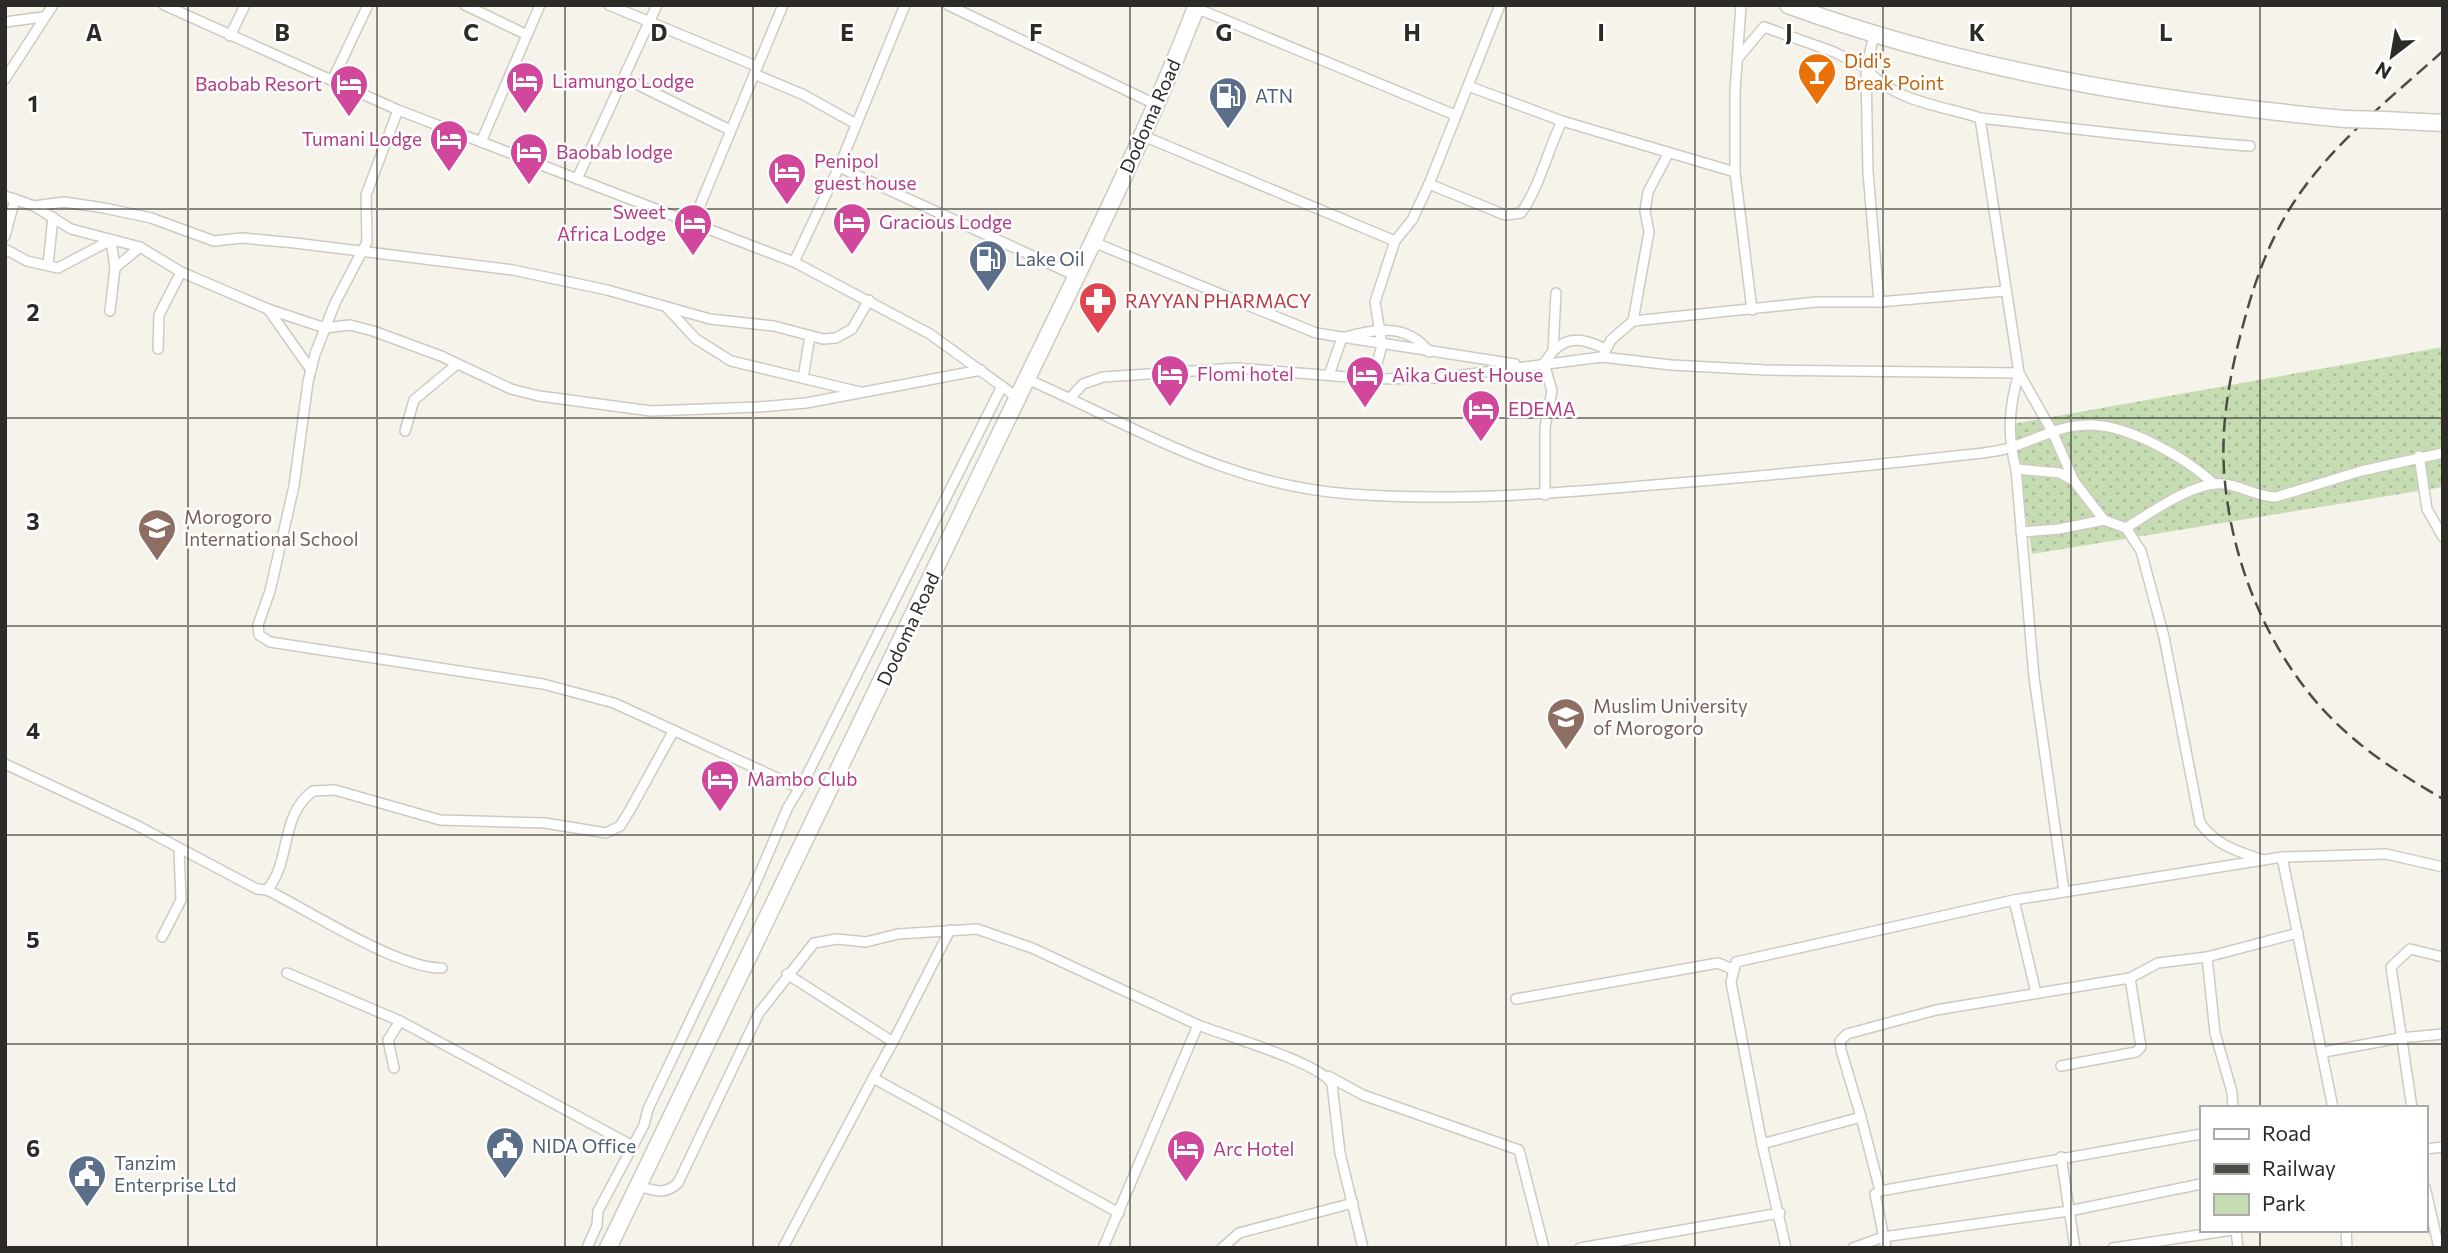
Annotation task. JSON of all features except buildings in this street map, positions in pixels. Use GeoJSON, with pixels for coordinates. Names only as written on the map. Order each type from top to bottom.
{"type":"FeatureCollection","features":[{"type":"Feature","properties":{"kind":"highway"},"geometry":{"type":"LineString","coordinates":[[1788,5],[1874,35],[2029,74],[2182,100],[2345,119],[2443,123]]}},
{"type":"Feature","properties":{"kind":"highway","name":"Dodoma Road"},"geometry":{"type":"LineString","coordinates":[[608,1248],[715,1034],[1093,242],[1157,105],[1197,7]]}},
{"type":"Feature","properties":{"kind":"street"},"geometry":{"type":"LineString","coordinates":[[5,79],[53,5]]}},
{"type":"Feature","properties":{"kind":"street"},"geometry":{"type":"LineString","coordinates":[[164,5],[398,110],[794,262],[930,334],[1018,398]]}},
{"type":"Feature","properties":{"kind":"street"},"geometry":{"type":"LineString","coordinates":[[230,36],[245,5]]}},
{"type":"Feature","properties":{"kind":"street"},"geometry":{"type":"LineString","coordinates":[[332,80],[368,5]]}},
{"type":"Feature","properties":{"kind":"street"},"geometry":{"type":"LineString","coordinates":[[465,5],[525,34]]}},
{"type":"Feature","properties":{"kind":"street"},"geometry":{"type":"LineString","coordinates":[[481,142],[525,34],[540,5]]}},
{"type":"Feature","properties":{"kind":"street"},"geometry":{"type":"LineString","coordinates":[[609,5],[755,70],[856,124]]}},
{"type":"Feature","properties":{"kind":"street"},"geometry":{"type":"LineString","coordinates":[[577,179],[657,5]]}},
{"type":"Feature","properties":{"kind":"street"},"geometry":{"type":"LineString","coordinates":[[693,222],[783,5]]}},
{"type":"Feature","properties":{"kind":"street"},"geometry":{"type":"LineString","coordinates":[[794,262],[839,167],[905,5]]}},
{"type":"Feature","properties":{"kind":"street"},"geometry":{"type":"LineString","coordinates":[[948,5],[1157,105]]}},
{"type":"Feature","properties":{"kind":"street"},"geometry":{"type":"LineString","coordinates":[[1373,379],[1382,345],[1375,302],[1395,241],[1412,220],[1429,184],[1500,5]]}},
{"type":"Feature","properties":{"kind":"street"},"geometry":{"type":"LineString","coordinates":[[1741,5],[1735,173],[1752,310]]}},
{"type":"Feature","properties":{"kind":"street"},"geometry":{"type":"LineString","coordinates":[[1197,7],[1455,116]]}},
{"type":"Feature","properties":{"kind":"street"},"geometry":{"type":"LineString","coordinates":[[5,22],[43,17]]}},
{"type":"Feature","properties":{"kind":"street"},"geometry":{"type":"LineString","coordinates":[[1738,58],[1764,27],[1834,52],[1866,68],[1877,83],[1896,92],[1980,118],[2106,130],[2147,139],[2250,146]]}},
{"type":"Feature","properties":{"kind":"street"},"geometry":{"type":"LineString","coordinates":[[1874,35],[1866,68],[1868,172],[1879,302]]}},
{"type":"Feature","properties":{"kind":"street"},"geometry":{"type":"LineString","coordinates":[[624,78],[730,130]]}},
{"type":"Feature","properties":{"kind":"street"},"geometry":{"type":"LineString","coordinates":[[1468,86],[1562,121],[1735,173]]}},
{"type":"Feature","properties":{"kind":"street"},"geometry":{"type":"LineString","coordinates":[[398,110],[366,195],[368,230],[363,250],[335,303],[311,370],[295,486],[270,591],[258,625],[263,640],[543,684],[614,703],[752,769],[799,788]]}},
{"type":"Feature","properties":{"kind":"street"},"geometry":{"type":"LineString","coordinates":[[1980,118],[2019,373],[2052,431],[2074,481],[2104,520]]}},
{"type":"Feature","properties":{"kind":"street"},"geometry":{"type":"LineString","coordinates":[[1429,184],[1505,215],[1521,214],[1536,192],[1541,168],[1562,121]]}},
{"type":"Feature","properties":{"kind":"street"},"geometry":{"type":"LineString","coordinates":[[1142,135],[1395,241]]}},
{"type":"Feature","properties":{"kind":"street"},"geometry":{"type":"LineString","coordinates":[[1633,321],[1649,232],[1645,211],[1648,192],[1668,154]]}},
{"type":"Feature","properties":{"kind":"street"},"geometry":{"type":"LineString","coordinates":[[839,167],[1076,276]]}},
{"type":"Feature","properties":{"kind":"street"},"geometry":{"type":"LineString","coordinates":[[5,195],[34,206],[71,229],[140,247],[181,272],[268,309],[325,328],[333,325],[357,326],[411,344],[511,389],[538,396],[650,411],[806,403],[981,370]]}},
{"type":"Feature","properties":{"kind":"street"},"geometry":{"type":"LineString","coordinates":[[5,236],[15,199]]}},
{"type":"Feature","properties":{"kind":"street"},"geometry":{"type":"LineString","coordinates":[[34,206],[64,202],[104,208],[151,218],[214,241],[243,238],[363,250],[536,274],[710,319],[774,326],[810,336],[836,338],[852,329],[869,300]]}},
{"type":"Feature","properties":{"kind":"street"},"geometry":{"type":"LineString","coordinates":[[48,265],[53,217]]}},
{"type":"Feature","properties":{"kind":"street"},"geometry":{"type":"LineString","coordinates":[[5,249],[27,261],[58,268],[111,240]]}},
{"type":"Feature","properties":{"kind":"street"},"geometry":{"type":"LineString","coordinates":[[110,310],[115,268],[111,240]]}},
{"type":"Feature","properties":{"kind":"street"},"geometry":{"type":"LineString","coordinates":[[1093,242],[1316,333],[1527,365]]}},
{"type":"Feature","properties":{"kind":"street"},"geometry":{"type":"LineString","coordinates":[[115,268],[140,247]]}},
{"type":"Feature","properties":{"kind":"street"},"geometry":{"type":"LineString","coordinates":[[158,349],[159,315],[181,272]]}},
{"type":"Feature","properties":{"kind":"street"},"geometry":{"type":"LineString","coordinates":[[1604,353],[1611,340],[1633,321],[1816,302],[1879,302],[2005,290]]}},
{"type":"Feature","properties":{"kind":"street"},"geometry":{"type":"LineString","coordinates":[[1553,351],[1556,293]]}},
{"type":"Feature","properties":{"kind":"street"},"geometry":{"type":"LineString","coordinates":[[664,305],[696,339],[731,361],[865,393]]}},
{"type":"Feature","properties":{"kind":"street"},"geometry":{"type":"LineString","coordinates":[[268,309],[311,370]]}},
{"type":"Feature","properties":{"kind":"street"},"geometry":{"type":"LineString","coordinates":[[1342,338],[1379,328],[1405,334],[1423,344],[1429,352]]}},
{"type":"Feature","properties":{"kind":"street"},"geometry":{"type":"LineString","coordinates":[[803,378],[810,336]]}},
{"type":"Feature","properties":{"kind":"street"},"geometry":{"type":"LineString","coordinates":[[1329,375],[1342,338]]}},
{"type":"Feature","properties":{"kind":"street"},"geometry":{"type":"LineString","coordinates":[[1544,363],[1562,342],[1582,339],[1604,353]]}},
{"type":"Feature","properties":{"kind":"street"},"geometry":{"type":"LineString","coordinates":[[1070,398],[1083,384],[1103,377],[1236,368],[1373,379],[1438,378],[1604,353],[1671,365],[1765,370],[2019,373]]}},
{"type":"Feature","properties":{"kind":"street"},"geometry":{"type":"LineString","coordinates":[[1544,363],[1552,391],[1545,427],[1545,495]]}},
{"type":"Feature","properties":{"kind":"street"},"geometry":{"type":"LineString","coordinates":[[405,431],[414,400],[456,365]]}},
{"type":"Feature","properties":{"kind":"street"},"geometry":{"type":"LineString","coordinates":[[2019,373],[2009,407],[2010,447],[2016,469],[2034,677],[2064,891]]}},
{"type":"Feature","properties":{"kind":"street"},"geometry":{"type":"LineString","coordinates":[[1027,379],[1185,454],[1281,486],[1421,498],[1545,495],[1857,467],[2010,447],[2052,431],[2095,425],[2131,434],[2199,470],[2213,483]]}},
{"type":"Feature","properties":{"kind":"street"},"geometry":{"type":"LineString","coordinates":[[587,1248],[598,1211],[633,1146],[799,788],[1002,386]]}},
{"type":"Feature","properties":{"kind":"street"},"geometry":{"type":"LineString","coordinates":[[2126,528],[2167,502],[2213,483],[2237,487],[2262,497],[2276,497],[2418,456],[2443,453]]}},
{"type":"Feature","properties":{"kind":"street"},"geometry":{"type":"LineString","coordinates":[[2418,456],[2427,509],[2443,537]]}},
{"type":"Feature","properties":{"kind":"street"},"geometry":{"type":"LineString","coordinates":[[2016,469],[2060,473],[2074,481]]}},
{"type":"Feature","properties":{"kind":"street"},"geometry":{"type":"LineString","coordinates":[[2021,532],[2059,529],[2104,520],[2126,528],[2141,551],[2164,637],[2200,823],[2210,836],[2225,847],[2265,860]]}},
{"type":"Feature","properties":{"kind":"street"},"geometry":{"type":"LineString","coordinates":[[267,890],[274,883],[290,819],[298,805],[313,791],[335,790],[440,820],[545,823],[606,833],[620,825],[630,810],[674,730]]}},
{"type":"Feature","properties":{"kind":"street"},"geometry":{"type":"LineString","coordinates":[[5,764],[136,825],[257,889],[267,890],[398,958],[427,969],[442,968]]}},
{"type":"Feature","properties":{"kind":"street"},"geometry":{"type":"LineString","coordinates":[[162,937],[181,900],[179,849]]}},
{"type":"Feature","properties":{"kind":"street"},"geometry":{"type":"LineString","coordinates":[[1786,1248],[1762,1144],[1731,982],[1732,969],[1736,962],[2064,891],[2282,857],[2386,854],[2443,867]]}},
{"type":"Feature","properties":{"kind":"street"},"geometry":{"type":"LineString","coordinates":[[2282,857],[2324,1052],[2333,1106]]}},
{"type":"Feature","properties":{"kind":"street"},"geometry":{"type":"LineString","coordinates":[[2014,901],[2036,993]]}},
{"type":"Feature","properties":{"kind":"street"},"geometry":{"type":"LineString","coordinates":[[639,1185],[655,1192],[670,1190],[678,1183],[759,1013],[814,943],[837,939],[866,942],[898,934],[977,929],[1004,937],[1116,985],[1198,1025],[1308,1063],[1363,1095],[1519,1150],[1544,1248]]}},
{"type":"Feature","properties":{"kind":"street"},"geometry":{"type":"LineString","coordinates":[[783,1248],[950,930]]}},
{"type":"Feature","properties":{"kind":"street"},"geometry":{"type":"LineString","coordinates":[[1880,1191],[1841,1050],[1842,1036],[1936,1010],[2130,978],[2158,963],[2207,957],[2298,933]]}},
{"type":"Feature","properties":{"kind":"street"},"geometry":{"type":"LineString","coordinates":[[2412,1106],[2391,967],[2410,949],[2443,957]]}},
{"type":"Feature","properties":{"kind":"street"},"geometry":{"type":"LineString","coordinates":[[2207,957],[2216,1033],[2232,1091],[2233,1106]]}},
{"type":"Feature","properties":{"kind":"street"},"geometry":{"type":"LineString","coordinates":[[1516,999],[1718,963],[1732,969]]}},
{"type":"Feature","properties":{"kind":"street"},"geometry":{"type":"LineString","coordinates":[[287,973],[400,1021],[633,1146]]}},
{"type":"Feature","properties":{"kind":"street"},"geometry":{"type":"LineString","coordinates":[[787,974],[893,1042]]}},
{"type":"Feature","properties":{"kind":"street"},"geometry":{"type":"LineString","coordinates":[[2061,1066],[2136,1052],[2141,1047],[2130,978]]}},
{"type":"Feature","properties":{"kind":"street"},"geometry":{"type":"LineString","coordinates":[[394,1068],[388,1040],[400,1021]]}},
{"type":"Feature","properties":{"kind":"street"},"geometry":{"type":"LineString","coordinates":[[1103,1248],[1198,1025]]}},
{"type":"Feature","properties":{"kind":"street"},"geometry":{"type":"LineString","coordinates":[[2324,1052],[2400,1038],[2443,1034]]}},
{"type":"Feature","properties":{"kind":"street"},"geometry":{"type":"LineString","coordinates":[[1328,1076],[1332,1084],[1340,1153],[1363,1248]]}},
{"type":"Feature","properties":{"kind":"street"},"geometry":{"type":"LineString","coordinates":[[873,1078],[1119,1213]]}},
{"type":"Feature","properties":{"kind":"street"},"geometry":{"type":"LineString","coordinates":[[1762,1144],[1861,1117]]}},
{"type":"Feature","properties":{"kind":"street"},"geometry":{"type":"LineString","coordinates":[[1886,1248],[1875,1194],[1880,1191],[2200,1134]]}},
{"type":"Feature","properties":{"kind":"street"},"geometry":{"type":"LineString","coordinates":[[2061,1157],[2075,1248]]}},
{"type":"Feature","properties":{"kind":"street"},"geometry":{"type":"LineString","coordinates":[[1853,1248],[1883,1237],[2069,1212],[2200,1184]]}},
{"type":"Feature","properties":{"kind":"street"},"geometry":{"type":"LineString","coordinates":[[2427,1196],[2439,1248]]}},
{"type":"Feature","properties":{"kind":"street"},"geometry":{"type":"LineString","coordinates":[[1222,1248],[1239,1233],[1353,1203]]}},
{"type":"Feature","properties":{"kind":"street"},"geometry":{"type":"LineString","coordinates":[[1580,1248],[1780,1213]]}},
{"type":"Feature","properties":{"kind":"street"},"geometry":{"type":"LineString","coordinates":[[2113,1248],[2222,1232]]}},
{"type":"Feature","properties":{"kind":"green space"},"geometry":{"type":"Polygon","coordinates":[[[2443,347],[2443,487],[2032,554],[2012,424],[2443,347]]]}},
{"type":"Feature","properties":{"kind":"railway"},"geometry":{"type":"LineString","coordinates":[[2443,51],[2334,152],[2303,189],[2282,222],[2259,274],[2242,329],[2227,399],[2223,452],[2228,506],[2235,543],[2260,614],[2278,647],[2321,707],[2347,733],[2381,760],[2443,799]]}},
{"type":"Feature","properties":{"kind":"place","name":"Didi's Break Point"},"geometry":{"type":"Point","coordinates":[1817,106]}},
{"type":"Feature","properties":{"kind":"place","name":"Liamungo Lodge"},"geometry":{"type":"Point","coordinates":[525,115]}},
{"type":"Feature","properties":{"kind":"place","name":"Baobab Resort"},"geometry":{"type":"Point","coordinates":[349,118]}},
{"type":"Feature","properties":{"kind":"place","name":"ATN"},"geometry":{"type":"Point","coordinates":[1228,130]}},
{"type":"Feature","properties":{"kind":"place","name":"Tumani Lodge"},"geometry":{"type":"Point","coordinates":[449,173]}},
{"type":"Feature","properties":{"kind":"place","name":"Baobab lodge"},"geometry":{"type":"Point","coordinates":[529,186]}},
{"type":"Feature","properties":{"kind":"place","name":"Penipol guest house"},"geometry":{"type":"Point","coordinates":[787,206]}},
{"type":"Feature","properties":{"kind":"place","name":"Gracious Lodge"},"geometry":{"type":"Point","coordinates":[852,256]}},
{"type":"Feature","properties":{"kind":"place","name":"Sweet Africa Lodge"},"geometry":{"type":"Point","coordinates":[693,257]}},
{"type":"Feature","properties":{"kind":"place","name":"Lake Oil"},"geometry":{"type":"Point","coordinates":[988,293]}},
{"type":"Feature","properties":{"kind":"place","name":"RAYYAN PHARMACY"},"geometry":{"type":"Point","coordinates":[1098,335]}},
{"type":"Feature","properties":{"kind":"place","name":"Flomi hotel"},"geometry":{"type":"Point","coordinates":[1170,408]}},
{"type":"Feature","properties":{"kind":"place","name":"Aika Guest House"},"geometry":{"type":"Point","coordinates":[1365,409]}},
{"type":"Feature","properties":{"kind":"place","name":"EDEMA"},"geometry":{"type":"Point","coordinates":[1481,443]}},
{"type":"Feature","properties":{"kind":"place","name":"Morogoro International School"},"geometry":{"type":"Point","coordinates":[157,562]}},
{"type":"Feature","properties":{"kind":"place","name":"Muslim University of Morogoro"},"geometry":{"type":"Point","coordinates":[1566,751]}},
{"type":"Feature","properties":{"kind":"place","name":"Mambo Club"},"geometry":{"type":"Point","coordinates":[720,813]}},
{"type":"Feature","properties":{"kind":"place","name":"NIDA Office"},"geometry":{"type":"Point","coordinates":[505,1180]}},
{"type":"Feature","properties":{"kind":"place","name":"Arc Hotel"},"geometry":{"type":"Point","coordinates":[1186,1183]}},
{"type":"Feature","properties":{"kind":"place","name":"Tanzim Enterprise Ltd"},"geometry":{"type":"Point","coordinates":[87,1208]}}]}
